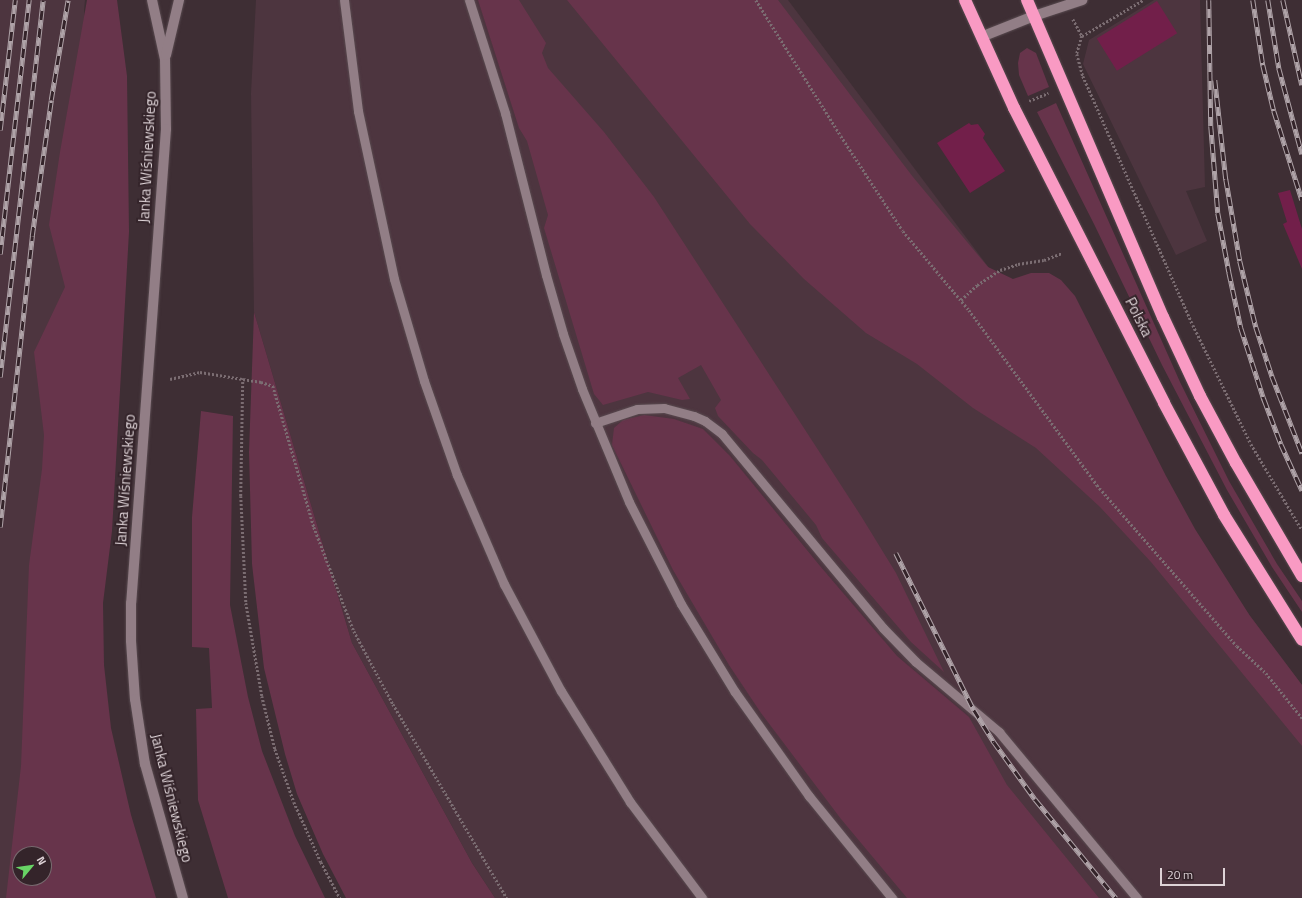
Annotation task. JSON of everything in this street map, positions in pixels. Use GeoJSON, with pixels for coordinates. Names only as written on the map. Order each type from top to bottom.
{"type":"FeatureCollection","features":[{"type":"Feature","properties":{"kind":"highway","name":"Polska"},"geometry":{"type":"LineString","coordinates":[[965,0],[1014,108],[1164,403],[1224,515],[1302,640]]}},
{"type":"Feature","properties":{"kind":"highway","name":"Polska"},"geometry":{"type":"LineString","coordinates":[[1027,0],[1163,317],[1200,396],[1236,463],[1302,576]]}},
{"type":"Feature","properties":{"kind":"main road","name":"Janka Wiśniewskiego"},"geometry":{"type":"LineString","coordinates":[[152,0],[165,59],[166,129],[131,603],[131,641],[135,699],[145,764],[183,898]]}},
{"type":"Feature","properties":{"kind":"main road","name":"Janka Wiśniewskiego"},"geometry":{"type":"LineString","coordinates":[[165,59],[179,0]]}},
{"type":"Feature","properties":{"kind":"main road"},"geometry":{"type":"LineString","coordinates":[[981,37],[1034,16],[1082,0]]}},
{"type":"Feature","properties":{"kind":"lane"},"geometry":{"type":"LineString","coordinates":[[344,0],[358,111],[394,278],[424,381],[457,475],[504,584],[561,691],[630,802],[702,898]]}},
{"type":"Feature","properties":{"kind":"lane"},"geometry":{"type":"LineString","coordinates":[[469,0],[505,113],[555,306],[573,363],[595,422],[648,542],[700,638],[776,752],[814,802],[892,898]]}},
{"type":"Feature","properties":{"kind":"lane"},"geometry":{"type":"LineString","coordinates":[[595,422],[637,409],[664,408],[694,416],[705,421],[722,434],[883,628],[916,662],[998,732],[1137,898]]}},
{"type":"Feature","properties":{"kind":"path"},"geometry":{"type":"LineString","coordinates":[[756,0],[841,136],[903,230],[961,300],[1097,486],[1237,646],[1266,673],[1302,718]]}},
{"type":"Feature","properties":{"kind":"path"},"geometry":{"type":"LineString","coordinates":[[1144,0],[1082,36],[1077,54],[1083,76],[1221,385],[1251,444],[1302,530]]}},
{"type":"Feature","properties":{"kind":"path"},"geometry":{"type":"LineString","coordinates":[[1078,29],[1082,36]]}},
{"type":"Feature","properties":{"kind":"path"},"geometry":{"type":"LineString","coordinates":[[1014,108],[1083,76]]}},
{"type":"Feature","properties":{"kind":"path"},"geometry":{"type":"LineString","coordinates":[[961,300],[978,285],[1000,270],[1018,264],[1044,260],[1062,253]]}},
{"type":"Feature","properties":{"kind":"path"},"geometry":{"type":"LineString","coordinates":[[170,379],[200,372],[243,378],[273,386],[314,527],[354,631],[393,704],[507,898]]}},
{"type":"Feature","properties":{"kind":"path"},"geometry":{"type":"LineString","coordinates":[[243,378],[241,496],[246,603],[262,696],[275,749],[294,802],[321,862],[340,898]]}},
{"type":"Feature","properties":{"kind":"shaded area"},"geometry":{"type":"Polygon","coordinates":[[[0,0],[85,0],[84,10],[104,237],[88,647],[152,898],[0,898],[0,0]]]}},
{"type":"Feature","properties":{"kind":"shaded area"},"geometry":{"type":"Polygon","coordinates":[[[87,0],[117,0],[127,76],[129,232],[112,531],[103,603],[104,665],[111,728],[131,815],[156,898],[6,898],[21,766],[29,565],[42,469],[44,435],[34,352],[65,287],[49,225],[60,152],[87,0]]]}},
{"type":"Feature","properties":{"kind":"shaded area"},"geometry":{"type":"Polygon","coordinates":[[[256,0],[788,0],[1302,685],[1302,898],[495,898],[472,863],[352,643],[254,312],[251,93],[256,0]]]}},
{"type":"Feature","properties":{"kind":"shaded area"},"geometry":{"type":"Polygon","coordinates":[[[478,0],[519,0],[546,43],[542,53],[548,68],[604,132],[654,197],[861,516],[896,573],[944,672],[911,642],[822,538],[816,525],[762,460],[753,453],[718,416],[715,408],[721,400],[701,365],[678,378],[690,399],[682,400],[648,392],[603,405],[594,394],[544,228],[548,215],[527,141],[519,128],[478,0]]]}},
{"type":"Feature","properties":{"kind":"shaded area"},"geometry":{"type":"Polygon","coordinates":[[[567,0],[778,0],[913,177],[988,267],[1013,279],[1031,273],[1049,273],[1061,280],[1075,296],[1166,476],[1195,529],[1250,616],[1302,685],[1302,746],[1151,562],[1100,507],[1036,448],[973,408],[917,364],[866,333],[804,279],[750,224],[567,0]]]}},
{"type":"Feature","properties":{"kind":"shaded area"},"geometry":{"type":"Polygon","coordinates":[[[1154,0],[1200,0],[1205,187],[1186,191],[1207,241],[1176,255],[1083,64],[1089,40],[1154,0]]]}},
{"type":"Feature","properties":{"kind":"shaded area"},"geometry":{"type":"Polygon","coordinates":[[[1027,48],[1036,53],[1049,87],[1028,96],[1019,75],[1018,63],[1020,53],[1027,48]]]}},
{"type":"Feature","properties":{"kind":"shaded area"},"geometry":{"type":"Polygon","coordinates":[[[1056,103],[1180,382],[1229,481],[1277,564],[1302,601],[1302,612],[1272,567],[1227,490],[1162,365],[1094,224],[1037,112],[1056,103]]]}},
{"type":"Feature","properties":{"kind":"shaded area"},"geometry":{"type":"Polygon","coordinates":[[[254,312],[352,643],[472,863],[495,898],[346,898],[323,854],[297,794],[285,754],[264,668],[252,564],[249,452],[254,312]]]}},
{"type":"Feature","properties":{"kind":"shaded area"},"geometry":{"type":"Polygon","coordinates":[[[201,411],[233,416],[230,605],[248,697],[262,751],[295,836],[325,898],[228,898],[198,800],[196,709],[212,708],[209,648],[192,647],[192,517],[201,411]]]}},
{"type":"Feature","properties":{"kind":"shaded area"},"geometry":{"type":"Polygon","coordinates":[[[644,415],[674,419],[703,429],[730,456],[820,566],[897,656],[969,717],[1007,785],[1099,898],[907,898],[841,819],[761,713],[729,665],[673,570],[612,445],[614,428],[623,420],[644,415]]]}},
{"type":"Feature","properties":{"kind":"building"},"geometry":{"type":"Polygon","coordinates":[[[1157,1],[1177,33],[1117,71],[1097,39],[1157,1]]]}},
{"type":"Feature","properties":{"kind":"building"},"geometry":{"type":"Polygon","coordinates":[[[969,123],[971,125],[978,124],[985,134],[983,138],[1005,171],[970,193],[937,143],[969,123]]]}},
{"type":"Feature","properties":{"kind":"building"},"geometry":{"type":"Polygon","coordinates":[[[1290,190],[1302,229],[1302,269],[1283,224],[1287,222],[1278,193],[1290,190]]]}},
{"type":"Feature","properties":{"kind":"railway"},"geometry":{"type":"LineString","coordinates":[[0,130],[15,0]]}},
{"type":"Feature","properties":{"kind":"railway"},"geometry":{"type":"LineString","coordinates":[[0,254],[29,0]]}},
{"type":"Feature","properties":{"kind":"railway"},"geometry":{"type":"LineString","coordinates":[[0,377],[43,0]]}},
{"type":"Feature","properties":{"kind":"railway"},"geometry":{"type":"LineString","coordinates":[[0,527],[32,236],[51,100],[68,0]]}},
{"type":"Feature","properties":{"kind":"railway"},"geometry":{"type":"LineString","coordinates":[[1209,0],[1211,126],[1218,213],[1229,272],[1241,328],[1264,399],[1281,444],[1302,490]]}},
{"type":"Feature","properties":{"kind":"railway"},"geometry":{"type":"LineString","coordinates":[[1253,0],[1263,65],[1274,111],[1302,200]]}},
{"type":"Feature","properties":{"kind":"railway"},"geometry":{"type":"LineString","coordinates":[[1268,0],[1279,68],[1302,154]]}},
{"type":"Feature","properties":{"kind":"railway"},"geometry":{"type":"LineString","coordinates":[[1283,0],[1302,85]]}},
{"type":"Feature","properties":{"kind":"railway"},"geometry":{"type":"LineString","coordinates":[[1215,80],[1226,179],[1240,261],[1256,327],[1272,376],[1302,453]]}},
{"type":"Feature","properties":{"kind":"railway"},"geometry":{"type":"LineString","coordinates":[[896,553],[974,710],[994,742],[1035,799],[1116,898]]}}]}
